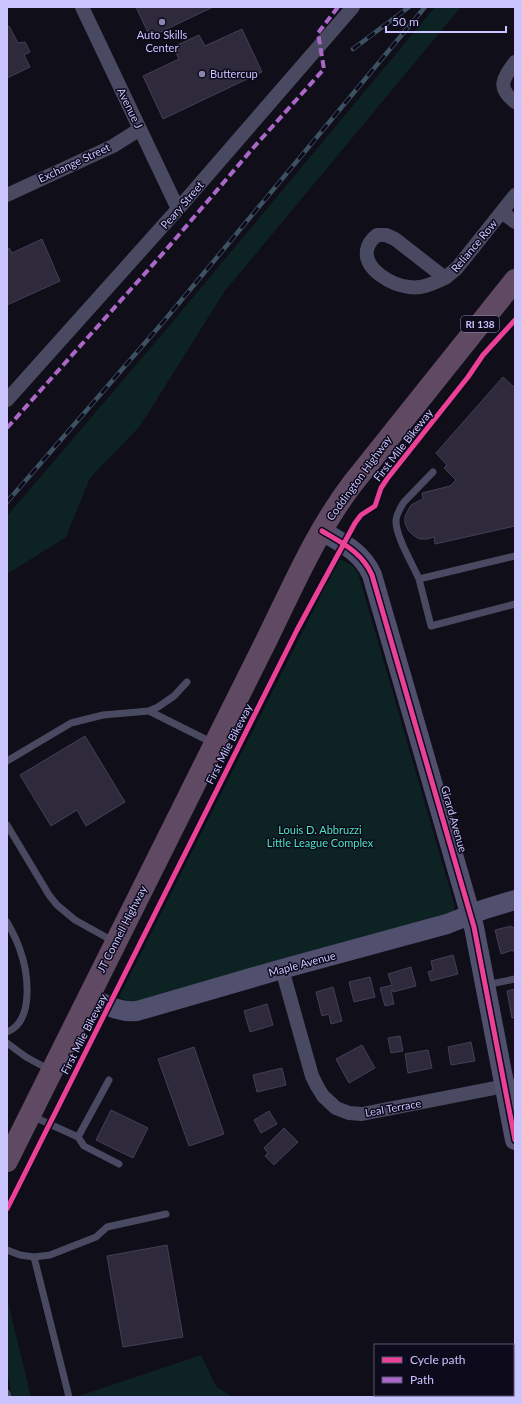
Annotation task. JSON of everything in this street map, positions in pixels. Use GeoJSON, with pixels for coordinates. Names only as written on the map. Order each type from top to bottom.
{"type":"FeatureCollection","features":[{"type":"Feature","properties":{"kind":"highway","name":"Coddington Highway"},"geometry":{"type":"LineString","coordinates":[[196,783],[304,563],[341,500],[356,478],[515,280]]}},
{"type":"Feature","properties":{"kind":"highway","name":"JT Connell Highway"},"geometry":{"type":"LineString","coordinates":[[7,1161],[196,783]]}},
{"type":"Feature","properties":{"kind":"street","name":"Avenue J"},"geometry":{"type":"LineString","coordinates":[[82,7],[178,209]]}},
{"type":"Feature","properties":{"kind":"street","name":"Peary Street"},"geometry":{"type":"LineString","coordinates":[[7,400],[178,209],[353,7]]}},
{"type":"Feature","properties":{"kind":"street"},"geometry":{"type":"LineString","coordinates":[[515,62],[505,77],[502,86],[506,95],[515,102]]}},
{"type":"Feature","properties":{"kind":"street","name":"Exchange Street"},"geometry":{"type":"LineString","coordinates":[[7,195],[113,146],[140,129]]}},
{"type":"Feature","properties":{"kind":"street","name":"Reliance Row"},"geometry":{"type":"LineString","coordinates":[[445,278],[396,239],[390,236],[377,235],[370,243],[367,256],[369,263],[380,274],[403,286],[415,288],[426,286],[445,278],[457,268],[515,195]]}},
{"type":"Feature","properties":{"kind":"street","name":"Reliance Row"},"geometry":{"type":"LineString","coordinates":[[502,212],[515,222]]}},
{"type":"Feature","properties":{"kind":"street","name":"Girard Avenue"},"geometry":{"type":"LineString","coordinates":[[322,531],[354,550],[363,559],[372,575],[471,915],[510,1086],[515,1140]]}},
{"type":"Feature","properties":{"kind":"street","name":"Maple Avenue"},"geometry":{"type":"LineString","coordinates":[[88,997],[124,1011],[137,1011],[282,969],[448,924],[485,909],[515,900]]}},
{"type":"Feature","properties":{"kind":"street","name":"Leal Terrace"},"geometry":{"type":"LineString","coordinates":[[282,969],[312,1076],[323,1096],[336,1108],[349,1113],[362,1114],[510,1086]]}},
{"type":"Feature","properties":{"kind":"lane"},"geometry":{"type":"LineString","coordinates":[[433,472],[404,502],[400,508],[396,520],[400,537],[419,579],[431,626],[515,604]]}},
{"type":"Feature","properties":{"kind":"lane"},"geometry":{"type":"LineString","coordinates":[[419,579],[515,556]]}},
{"type":"Feature","properties":{"kind":"lane"},"geometry":{"type":"LineString","coordinates":[[7,761],[72,722],[103,715],[149,711],[170,699],[187,682]]}},
{"type":"Feature","properties":{"kind":"lane"},"geometry":{"type":"LineString","coordinates":[[149,711],[215,744]]}},
{"type":"Feature","properties":{"kind":"lane"},"geometry":{"type":"LineString","coordinates":[[7,825],[57,906],[75,920],[116,943]]}},
{"type":"Feature","properties":{"kind":"lane"},"geometry":{"type":"LineString","coordinates":[[7,922],[24,960],[27,988],[26,1006],[23,1014],[16,1026],[7,1032]]}},
{"type":"Feature","properties":{"kind":"lane"},"geometry":{"type":"LineString","coordinates":[[486,984],[515,979]]}},
{"type":"Feature","properties":{"kind":"lane"},"geometry":{"type":"LineString","coordinates":[[7,1043],[26,1057],[52,1071]]}},
{"type":"Feature","properties":{"kind":"lane"},"geometry":{"type":"LineString","coordinates":[[78,1137],[109,1080]]}},
{"type":"Feature","properties":{"kind":"lane"},"geometry":{"type":"LineString","coordinates":[[30,1115],[78,1137],[84,1146],[119,1164]]}},
{"type":"Feature","properties":{"kind":"lane"},"geometry":{"type":"LineString","coordinates":[[7,1250],[20,1255],[34,1257],[50,1255],[96,1237],[107,1227],[166,1214]]}},
{"type":"Feature","properties":{"kind":"lane"},"geometry":{"type":"LineString","coordinates":[[34,1257],[69,1397]]}},
{"type":"Feature","properties":{"kind":"lane"},"geometry":{"type":"LineString","coordinates":[[7,1392],[8,1397]]}},
{"type":"Feature","properties":{"kind":"green space"},"geometry":{"type":"Polygon","coordinates":[[[435,7],[461,7],[224,292],[140,426],[90,478],[66,537],[7,574],[7,516],[165,331],[435,7]]]}},
{"type":"Feature","properties":{"kind":"green space","name":"Louis D. Abbruzzi Little League Complex"},"geometry":{"type":"Polygon","coordinates":[[[339,559],[353,566],[358,573],[455,907],[453,912],[148,1001],[130,1002],[119,997],[339,559]]]}},
{"type":"Feature","properties":{"kind":"green space"},"geometry":{"type":"Polygon","coordinates":[[[7,1298],[31,1397],[12,1397],[7,1371],[7,1298]]]}},
{"type":"Feature","properties":{"kind":"green space"},"geometry":{"type":"Polygon","coordinates":[[[201,1355],[216,1386],[232,1397],[76,1397],[201,1355]]]}},
{"type":"Feature","properties":{"kind":"building","name":"Auto Skills Center"},"geometry":{"type":"Polygon","coordinates":[[[136,7],[213,7],[150,37],[136,7]]]}},
{"type":"Feature","properties":{"kind":"building"},"geometry":{"type":"Polygon","coordinates":[[[9,26],[18,43],[25,42],[30,52],[24,55],[30,67],[7,78],[7,27],[9,26]]]}},
{"type":"Feature","properties":{"kind":"building","name":"Buttercup"},"geometry":{"type":"Polygon","coordinates":[[[242,29],[262,72],[163,119],[143,76],[179,59],[173,47],[199,35],[205,46],[242,29]]]}},
{"type":"Feature","properties":{"kind":"building"},"geometry":{"type":"Polygon","coordinates":[[[42,239],[60,281],[7,305],[7,249],[9,248],[12,253],[42,239]]]}},
{"type":"Feature","properties":{"kind":"building"},"geometry":{"type":"Polygon","coordinates":[[[503,377],[515,388],[515,526],[435,544],[434,537],[419,539],[408,530],[405,523],[405,516],[411,505],[423,499],[422,493],[450,486],[456,480],[444,468],[447,465],[436,453],[503,377]]]}},
{"type":"Feature","properties":{"kind":"building"},"geometry":{"type":"Polygon","coordinates":[[[85,736],[125,802],[86,826],[77,810],[51,826],[20,775],[85,736]]]}},
{"type":"Feature","properties":{"kind":"building"},"geometry":{"type":"Polygon","coordinates":[[[511,926],[511,928],[515,927],[515,952],[513,950],[501,954],[495,930],[511,926]]]}},
{"type":"Feature","properties":{"kind":"building"},"geometry":{"type":"Polygon","coordinates":[[[453,955],[458,974],[431,981],[428,972],[433,970],[431,961],[453,955]]]}},
{"type":"Feature","properties":{"kind":"building"},"geometry":{"type":"Polygon","coordinates":[[[411,967],[416,986],[393,992],[393,990],[391,991],[394,1004],[385,1006],[380,988],[392,985],[388,974],[411,967]]]}},
{"type":"Feature","properties":{"kind":"building"},"geometry":{"type":"Polygon","coordinates":[[[370,977],[375,997],[354,1002],[349,982],[370,977]]]}},
{"type":"Feature","properties":{"kind":"building"},"geometry":{"type":"Polygon","coordinates":[[[333,987],[342,1021],[331,1024],[329,1014],[322,1016],[316,992],[333,987]]]}},
{"type":"Feature","properties":{"kind":"building"},"geometry":{"type":"Polygon","coordinates":[[[515,989],[515,1017],[512,1018],[507,991],[515,989]]]}},
{"type":"Feature","properties":{"kind":"building"},"geometry":{"type":"Polygon","coordinates":[[[267,1004],[273,1025],[250,1032],[244,1011],[267,1004]]]}},
{"type":"Feature","properties":{"kind":"building"},"geometry":{"type":"Polygon","coordinates":[[[400,1036],[403,1051],[391,1053],[388,1038],[400,1036]]]}},
{"type":"Feature","properties":{"kind":"building"},"geometry":{"type":"Polygon","coordinates":[[[471,1042],[475,1061],[451,1065],[448,1047],[471,1042]]]}},
{"type":"Feature","properties":{"kind":"building"},"geometry":{"type":"Polygon","coordinates":[[[362,1045],[375,1068],[349,1083],[336,1059],[362,1045]]]}},
{"type":"Feature","properties":{"kind":"building"},"geometry":{"type":"Polygon","coordinates":[[[194,1047],[224,1134],[189,1146],[158,1059],[194,1047]]]}},
{"type":"Feature","properties":{"kind":"building"},"geometry":{"type":"Polygon","coordinates":[[[428,1050],[432,1068],[408,1073],[405,1054],[428,1050]]]}},
{"type":"Feature","properties":{"kind":"building"},"geometry":{"type":"Polygon","coordinates":[[[282,1068],[286,1085],[257,1092],[253,1075],[282,1068]]]}},
{"type":"Feature","properties":{"kind":"building"},"geometry":{"type":"Polygon","coordinates":[[[111,1110],[148,1128],[133,1158],[96,1140],[111,1110]]]}},
{"type":"Feature","properties":{"kind":"building"},"geometry":{"type":"Polygon","coordinates":[[[269,1111],[277,1124],[261,1133],[254,1120],[269,1111]]]}},
{"type":"Feature","properties":{"kind":"building"},"geometry":{"type":"Polygon","coordinates":[[[284,1128],[298,1142],[274,1165],[265,1156],[268,1153],[264,1148],[284,1128]]]}},
{"type":"Feature","properties":{"kind":"building"},"geometry":{"type":"Polygon","coordinates":[[[167,1245],[183,1337],[123,1347],[107,1256],[167,1245]]]}},
{"type":"Feature","properties":{"kind":"railway"},"geometry":{"type":"LineString","coordinates":[[353,49],[409,7]]}},
{"type":"Feature","properties":{"kind":"railway"},"geometry":{"type":"LineString","coordinates":[[7,502],[164,321],[425,7]]}},
{"type":"Feature","properties":{"kind":"marked path"},"geometry":{"type":"LineString","coordinates":[[7,428],[165,251],[254,147],[324,69],[318,33],[338,7]]}},
{"type":"Feature","properties":{"kind":"cycle path","name":"First Mile Bikeway"},"geometry":{"type":"LineString","coordinates":[[7,1209],[297,630],[355,523],[361,515],[375,506],[381,488],[387,479],[468,377],[483,355],[515,320]]}},
{"type":"Feature","properties":{"kind":"cycle path"},"geometry":{"type":"LineString","coordinates":[[322,531],[344,544],[357,554],[363,560],[372,575],[474,927],[515,1140]]}},
{"type":"Feature","properties":{"kind":"place","name":"Auto Skills Center"},"geometry":{"type":"Point","coordinates":[162,22]}},
{"type":"Feature","properties":{"kind":"place","name":"Buttercup"},"geometry":{"type":"Point","coordinates":[202,74]}}]}
